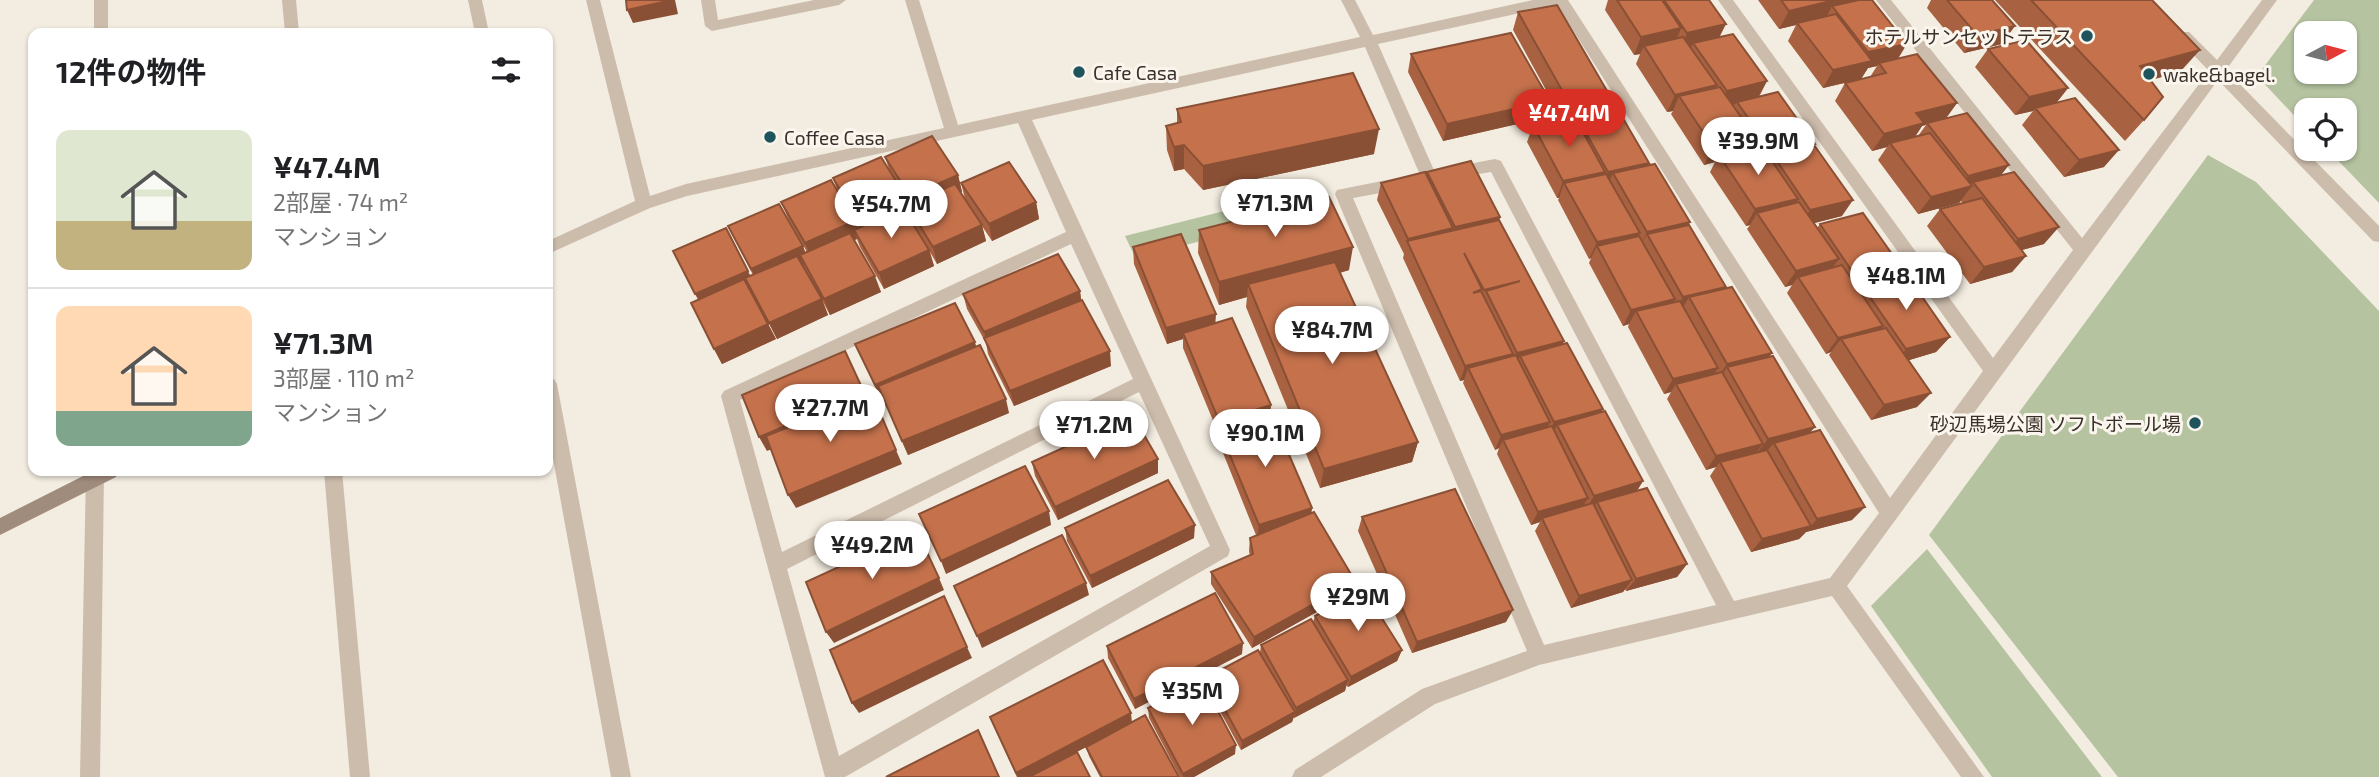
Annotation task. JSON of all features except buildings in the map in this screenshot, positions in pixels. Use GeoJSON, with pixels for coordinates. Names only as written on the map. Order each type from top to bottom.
{"type":"FeatureCollection","features":[{"type":"Feature","properties":{"kind":"street"},"geometry":{"type":"LineString","coordinates":[[101,0],[101,28]]}},
{"type":"Feature","properties":{"kind":"street"},"geometry":{"type":"LineString","coordinates":[[289,0],[292,28]]}},
{"type":"Feature","properties":{"kind":"street"},"geometry":{"type":"LineString","coordinates":[[475,0],[481,28]]}},
{"type":"Feature","properties":{"kind":"street"},"geometry":{"type":"LineString","coordinates":[[593,0],[644,204]]}},
{"type":"Feature","properties":{"kind":"street"},"geometry":{"type":"LineString","coordinates":[[708,0],[712,26],[839,0]]}},
{"type":"Feature","properties":{"kind":"street"},"geometry":{"type":"LineString","coordinates":[[912,0],[953,133]]}},
{"type":"Feature","properties":{"kind":"street"},"geometry":{"type":"LineString","coordinates":[[1348,0],[1369,40],[1429,177]]}},
{"type":"Feature","properties":{"kind":"street"},"geometry":{"type":"LineString","coordinates":[[553,246],[644,204],[686,190],[1558,0],[1889,513]]}},
{"type":"Feature","properties":{"kind":"street"},"geometry":{"type":"LineString","coordinates":[[1725,0],[1993,371]]}},
{"type":"Feature","properties":{"kind":"street"},"geometry":{"type":"LineString","coordinates":[[1883,0],[2082,250]]}},
{"type":"Feature","properties":{"kind":"street"},"geometry":{"type":"LineString","coordinates":[[1302,777],[1429,696],[1539,656],[1836,586],[2082,250],[2270,0]]}},
{"type":"Feature","properties":{"kind":"street"},"geometry":{"type":"LineString","coordinates":[[2175,27],[2379,236]]}},
{"type":"Feature","properties":{"kind":"street"},"geometry":{"type":"LineString","coordinates":[[1023,117],[1221,550],[834,774],[730,396],[1075,235]]}},
{"type":"Feature","properties":{"kind":"street"},"geometry":{"type":"LineString","coordinates":[[1539,656],[1343,194],[1495,164],[1729,611]]}},
{"type":"Feature","properties":{"kind":"street"},"geometry":{"type":"LineString","coordinates":[[776,565],[1143,382]]}},
{"type":"Feature","properties":{"kind":"street"},"geometry":{"type":"LineString","coordinates":[[553,411],[621,777]]}},
{"type":"Feature","properties":{"kind":"street"},"geometry":{"type":"LineString","coordinates":[[0,527],[94,476]]}},
{"type":"Feature","properties":{"kind":"street"},"geometry":{"type":"LineString","coordinates":[[90,777],[100,476]]}},
{"type":"Feature","properties":{"kind":"street"},"geometry":{"type":"LineString","coordinates":[[333,476],[360,777]]}},
{"type":"Feature","properties":{"kind":"street"},"geometry":{"type":"LineString","coordinates":[[1836,586],[1974,777]]}},
{"type":"Feature","properties":{"kind":"green space"},"geometry":{"type":"Polygon","coordinates":[[[2314,0],[2379,0],[2379,203],[2339,161],[2357,161],[2357,98],[2294,98],[2294,115],[2257,76],[2294,27],[2294,84],[2357,84],[2357,21],[2298,21],[2314,0]]]}},
{"type":"Feature","properties":{"kind":"green space","name":"砂辺馬場公園 ソフトボール場"},"geometry":{"type":"Polygon","coordinates":[[[2208,155],[2256,182],[2379,311],[2379,777],[2118,777],[1929,535],[2208,155]]]}},
{"type":"Feature","properties":{"kind":"green space"},"geometry":{"type":"Polygon","coordinates":[[[1312,189],[1322,212],[1135,257],[1125,236],[1312,189]]]}},
{"type":"Feature","properties":{"kind":"green space"},"geometry":{"type":"Polygon","coordinates":[[[1927,549],[2102,777],[1992,777],[1871,606],[1927,549]]]}},
{"type":"Feature","properties":{"kind":"place","name":"ホテルサンセットテラス"},"geometry":{"type":"Point","coordinates":[2087,36]}},
{"type":"Feature","properties":{"kind":"place","name":"Cafe Casa"},"geometry":{"type":"Point","coordinates":[1079,72]}},
{"type":"Feature","properties":{"kind":"place","name":"wake&bagel."},"geometry":{"type":"Point","coordinates":[2149,74]}},
{"type":"Feature","properties":{"kind":"place","name":"Coffee Casa"},"geometry":{"type":"Point","coordinates":[770,137]}},
{"type":"Feature","properties":{"kind":"place","name":"砂辺馬場公園 ソフトボール場"},"geometry":{"type":"Point","coordinates":[2195,423]}}]}
